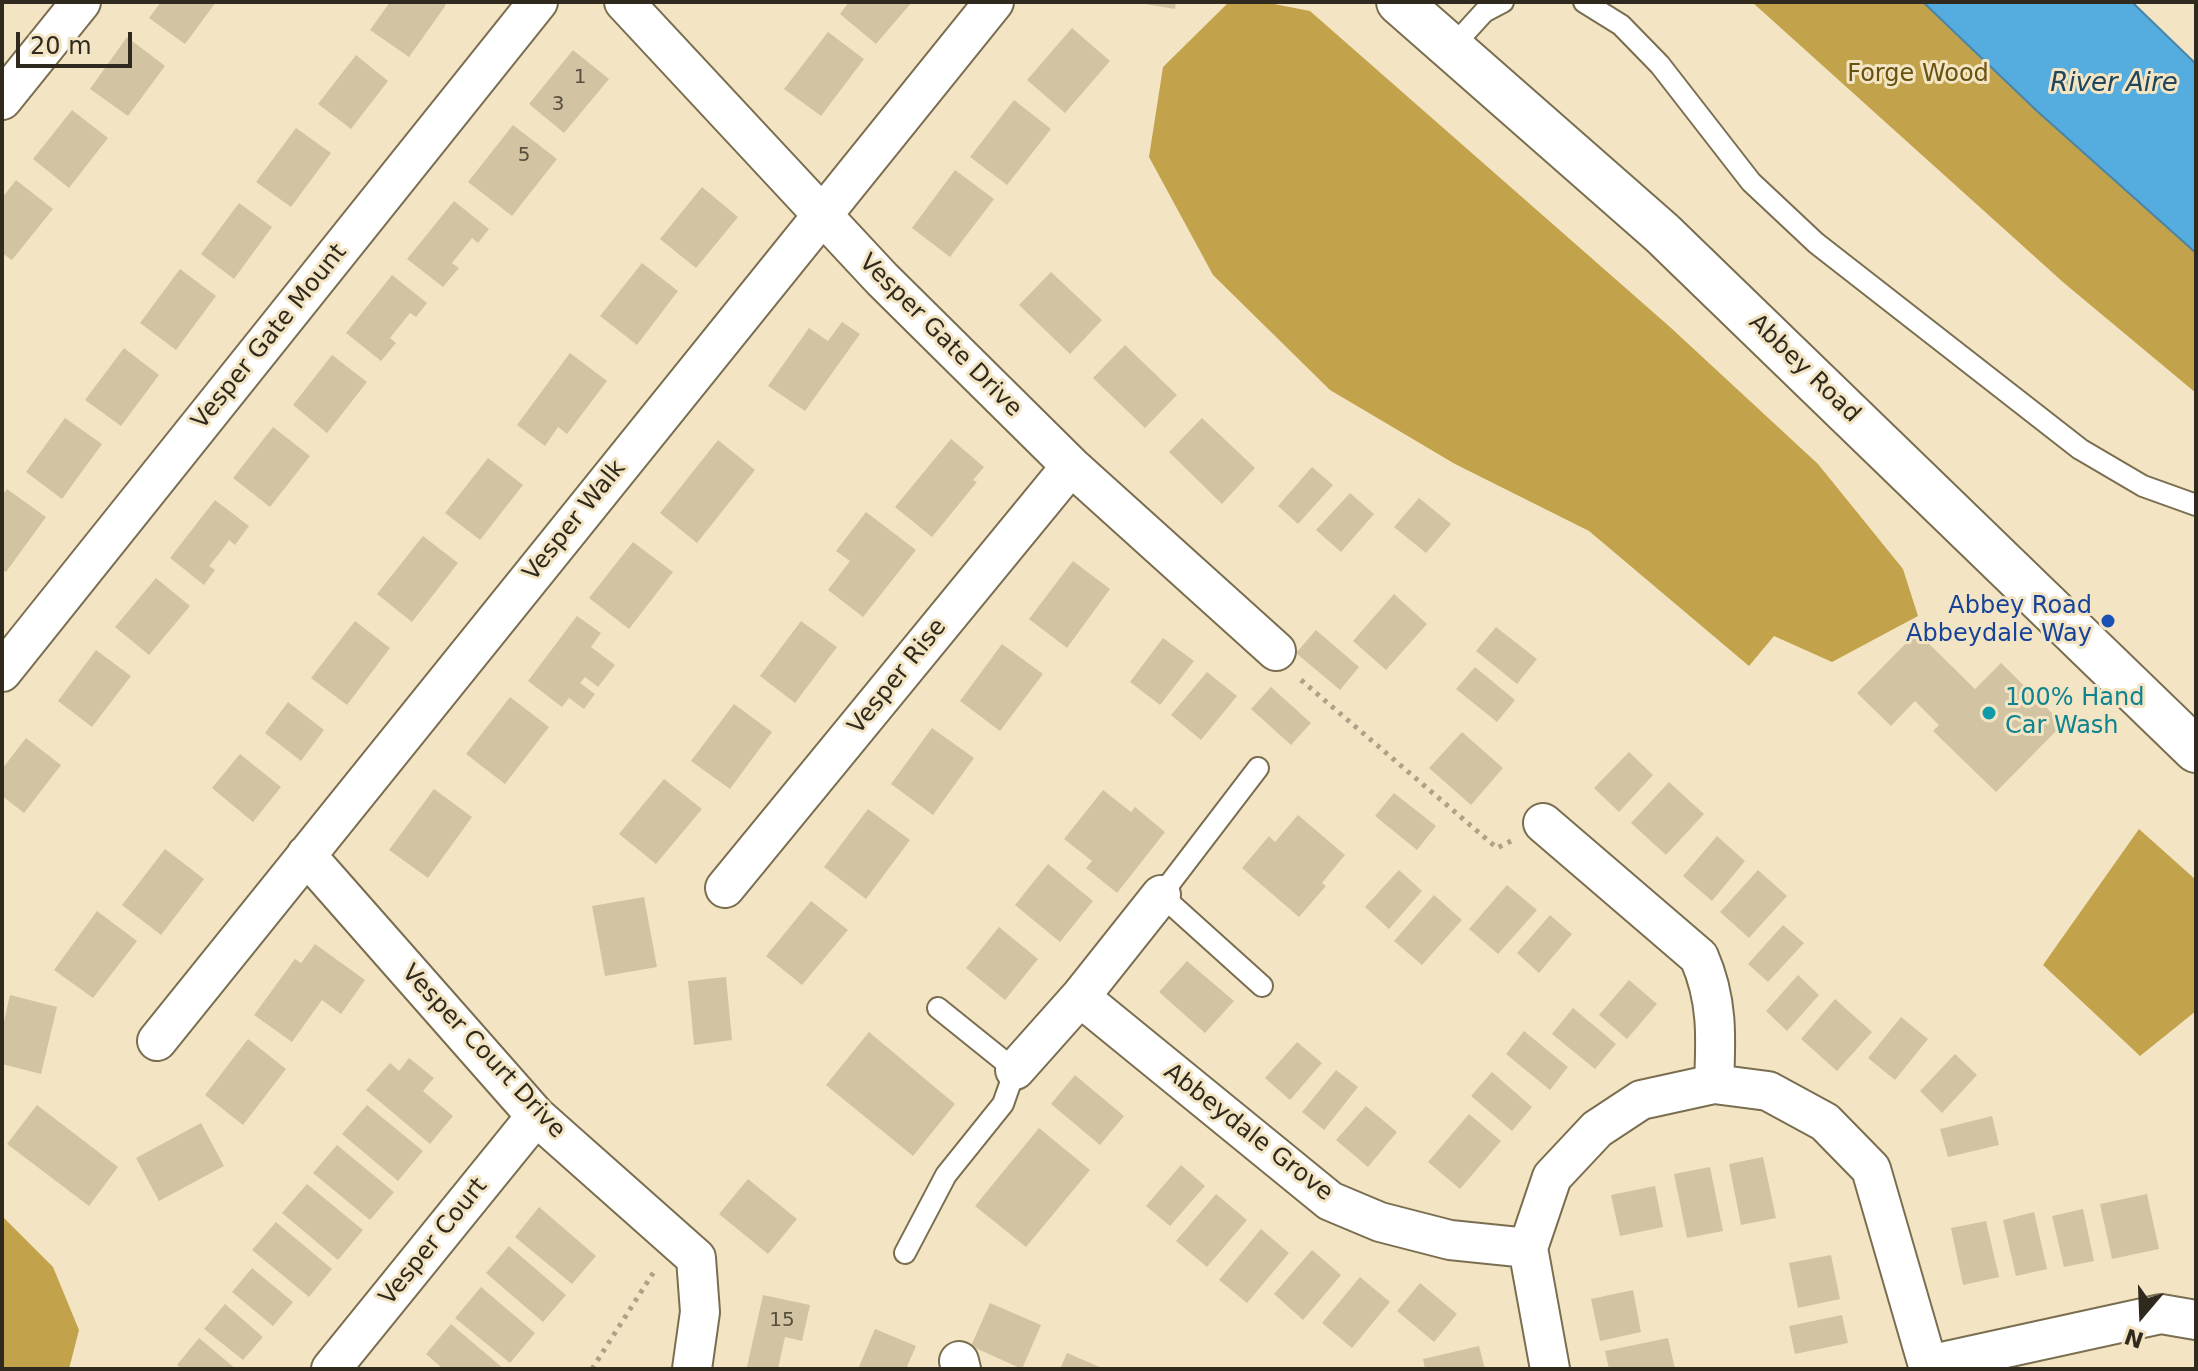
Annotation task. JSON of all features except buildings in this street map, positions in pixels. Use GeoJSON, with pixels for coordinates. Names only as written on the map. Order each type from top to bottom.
{"type":"FeatureCollection","features":[{"type":"Feature","properties":{"kind":"main road","name":"Abbey Road"},"geometry":{"type":"LineString","coordinates":[[1399,2],[1453,46],[1662,233],[2196,750]]}},
{"type":"Feature","properties":{"kind":"street"},"geometry":{"type":"LineString","coordinates":[[2,100],[81,2]]}},
{"type":"Feature","properties":{"kind":"street","name":"Vesper Gate Mount"},"geometry":{"type":"LineString","coordinates":[[2,672],[538,2]]}},
{"type":"Feature","properties":{"kind":"street","name":"Vesper Gate Drive"},"geometry":{"type":"LineString","coordinates":[[624,2],[773,159],[820,216],[1071,466],[1276,651]]}},
{"type":"Feature","properties":{"kind":"street","name":"Vesper Walk"},"geometry":{"type":"LineString","coordinates":[[157,1041],[994,2]]}},
{"type":"Feature","properties":{"kind":"street","name":"Vesper Rise"},"geometry":{"type":"LineString","coordinates":[[725,888],[1071,466]]}},
{"type":"Feature","properties":{"kind":"street"},"geometry":{"type":"LineString","coordinates":[[1543,823],[1699,957],[1710,982],[1717,1017],[1714,1084]]}},
{"type":"Feature","properties":{"kind":"street","name":"Vesper Court Drive"},"geometry":{"type":"LineString","coordinates":[[306,855],[536,1116],[696,1258],[700,1312],[692,1369]]}},
{"type":"Feature","properties":{"kind":"street"},"geometry":{"type":"LineString","coordinates":[[1015,1070],[1080,997],[1161,895]]}},
{"type":"Feature","properties":{"kind":"street","name":"Abbeydale Grove"},"geometry":{"type":"LineString","coordinates":[[1080,997],[1330,1201],[1380,1222],[1450,1240],[1528,1248]]}},
{"type":"Feature","properties":{"kind":"street"},"geometry":{"type":"LineString","coordinates":[[1550,1369],[1528,1248],[1552,1177],[1597,1129],[1641,1100],[1714,1084],[1768,1091],[1825,1122],[1871,1169],[1929,1367],[2161,1314],[2196,1320]]}},
{"type":"Feature","properties":{"kind":"street","name":"Vesper Court"},"geometry":{"type":"LineString","coordinates":[[331,1369],[536,1116]]}},
{"type":"Feature","properties":{"kind":"lane"},"geometry":{"type":"LineString","coordinates":[[1453,46],[1484,12],[1503,2]]}},
{"type":"Feature","properties":{"kind":"lane"},"geometry":{"type":"LineString","coordinates":[[1584,2],[1621,25],[1660,65],[1751,182],[1816,243],[2080,449],[2143,486],[2196,505]]}},
{"type":"Feature","properties":{"kind":"lane"},"geometry":{"type":"LineString","coordinates":[[1258,768],[1161,895],[1262,986]]}},
{"type":"Feature","properties":{"kind":"lane"},"geometry":{"type":"LineString","coordinates":[[905,1253],[946,1175],[1003,1104],[1015,1070],[938,1008]]}},
{"type":"Feature","properties":{"kind":"path"},"geometry":{"type":"LineString","coordinates":[[1276,651],[1311,691],[1497,848],[1543,823]]}},
{"type":"Feature","properties":{"kind":"path"},"geometry":{"type":"LineString","coordinates":[[592,1369],[675,1239]]}},
{"type":"Feature","properties":{"kind":"green space"},"geometry":{"type":"Polygon","coordinates":[[[1229,2],[1264,2],[1310,11],[1670,327],[1818,464],[1903,569],[1918,616],[1832,662],[1774,636],[1749,666],[1589,531],[1455,464],[1330,390],[1213,275],[1149,157],[1163,67],[1229,2]]]}},
{"type":"Feature","properties":{"kind":"green space","name":"Forge Wood"},"geometry":{"type":"Polygon","coordinates":[[[1752,2],[1923,2],[2037,111],[2196,253],[2196,393],[2064,283],[1752,2]]]}},
{"type":"Feature","properties":{"kind":"green space"},"geometry":{"type":"Polygon","coordinates":[[[2139,829],[2196,880],[2196,1011],[2140,1056],[2043,965],[2139,829]]]}},
{"type":"Feature","properties":{"kind":"green space"},"geometry":{"type":"Polygon","coordinates":[[[2,1216],[53,1267],[79,1330],[69,1369],[2,1369],[2,1216]]]}},
{"type":"Feature","properties":{"kind":"water","name":"River Aire"},"geometry":{"type":"Polygon","coordinates":[[[1923,2],[2132,2],[2196,64],[2196,253],[2037,111],[1923,2]]]}},
{"type":"Feature","properties":{"kind":"place","name":"Abbey Road Abbeydale Way"},"geometry":{"type":"Point","coordinates":[2108,621]}},
{"type":"Feature","properties":{"kind":"place","name":"100% Hand Car Wash"},"geometry":{"type":"Point","coordinates":[1989,713]}}]}
